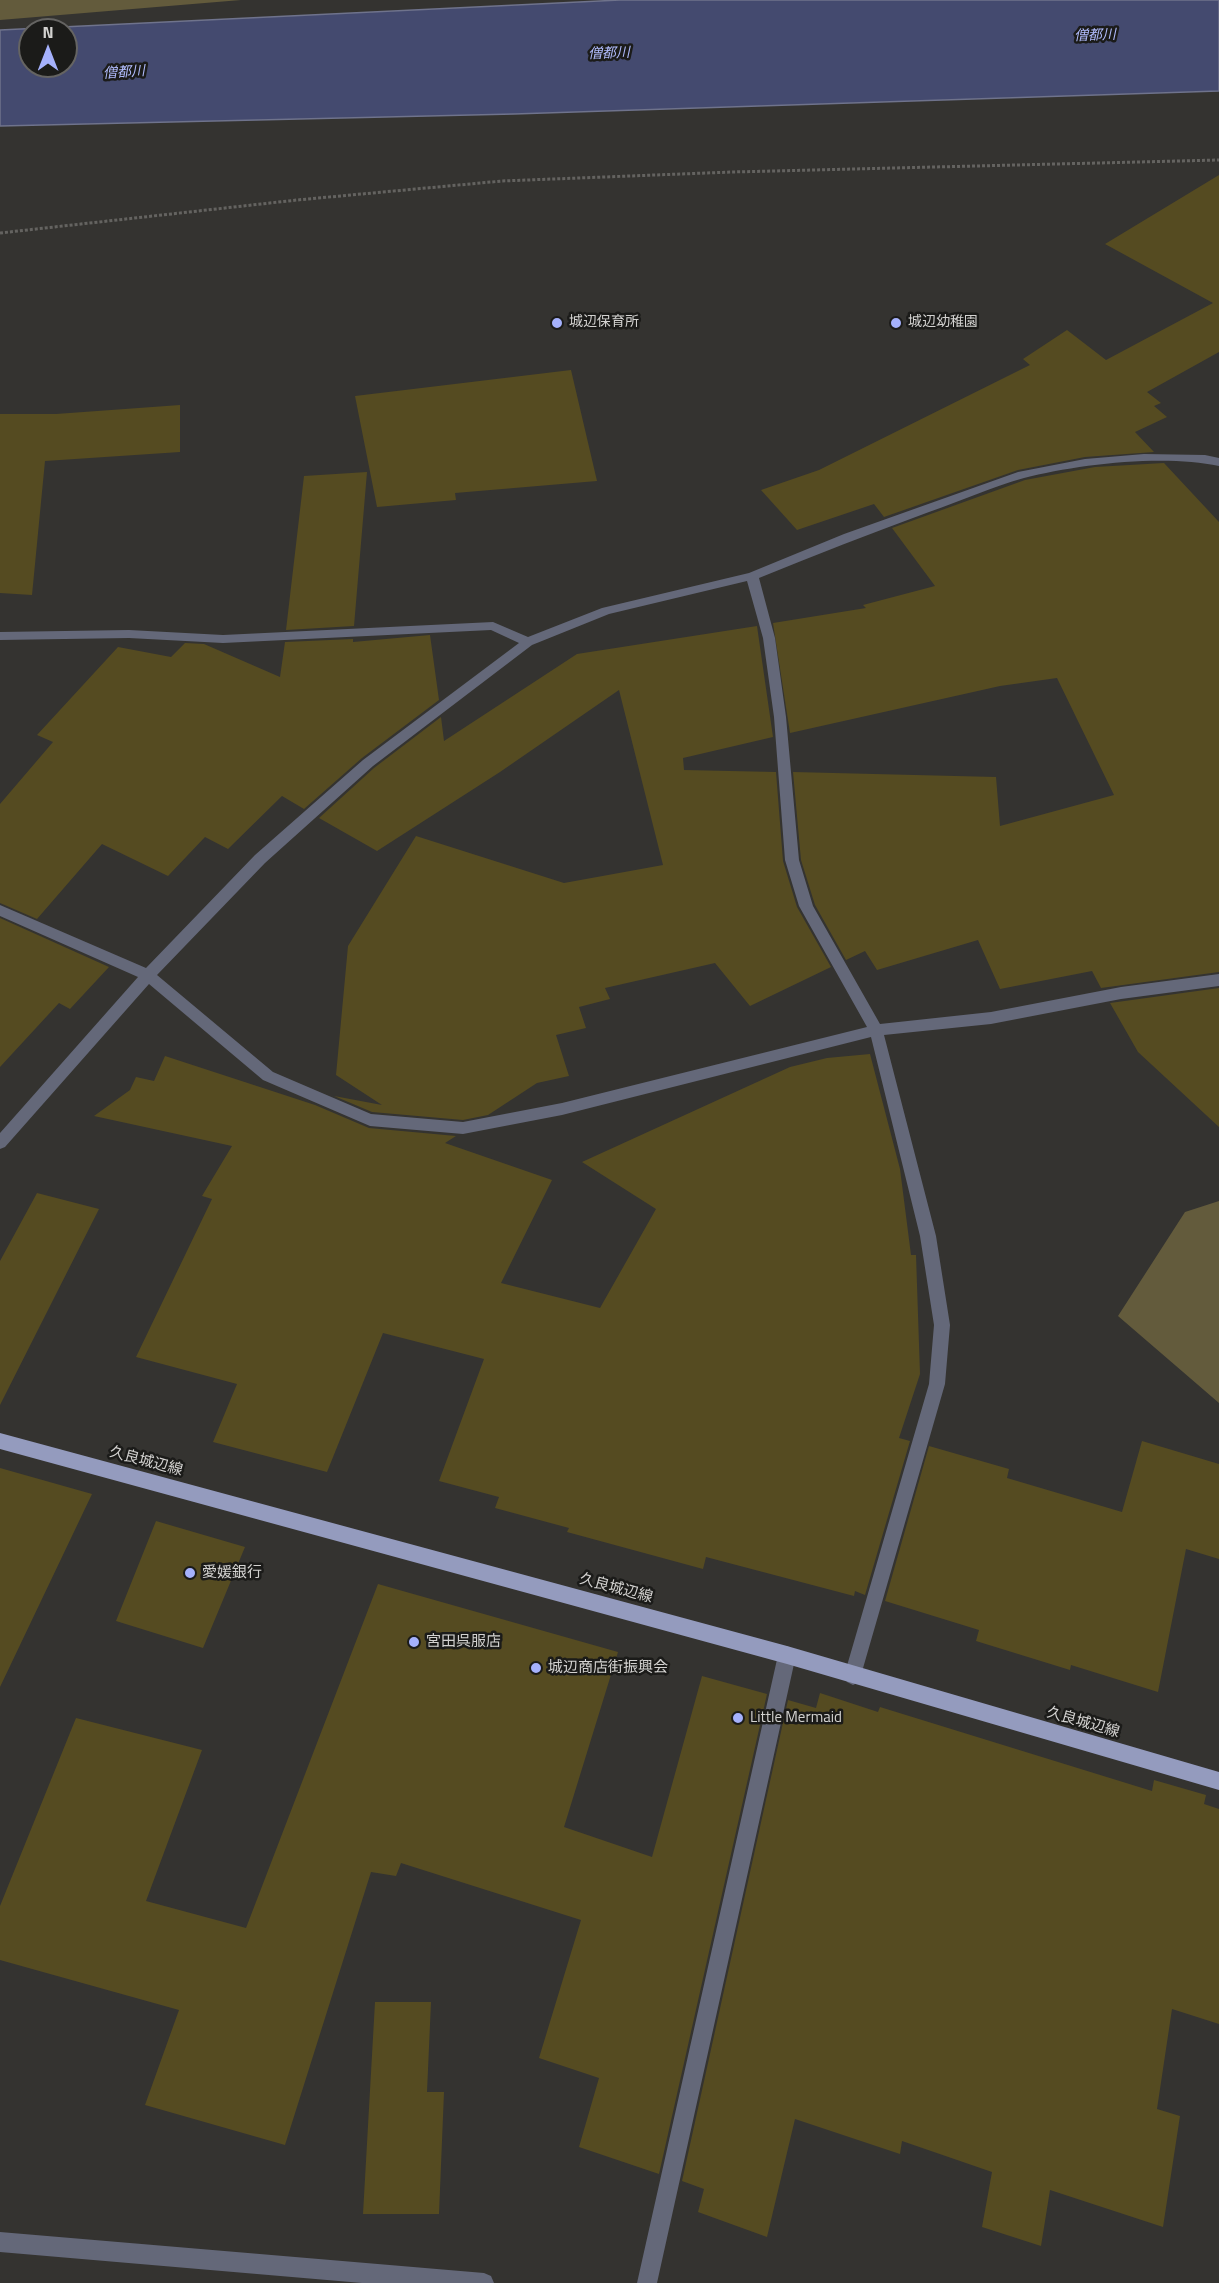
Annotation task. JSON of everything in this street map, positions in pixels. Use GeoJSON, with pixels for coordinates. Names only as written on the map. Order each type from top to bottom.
{"type":"FeatureCollection","features":[{"type":"Feature","properties":{"kind":"main road","name":"久良城辺線"},"geometry":{"type":"LineString","coordinates":[[0,1441],[787,1655],[1219,1781]]}},
{"type":"Feature","properties":{"kind":"street"},"geometry":{"type":"LineString","coordinates":[[0,1143],[148,975],[260,859],[368,763],[528,642],[606,611],[752,576],[848,537],[1022,475],[1085,463],[1144,458],[1205,459],[1219,462]]}},
{"type":"Feature","properties":{"kind":"street"},"geometry":{"type":"LineString","coordinates":[[752,576],[769,638],[780,717],[792,860],[806,906],[876,1030],[928,1236],[942,1325],[937,1384],[853,1676]]}},
{"type":"Feature","properties":{"kind":"street"},"geometry":{"type":"LineString","coordinates":[[0,636],[129,634],[223,639],[493,626],[528,642]]}},
{"type":"Feature","properties":{"kind":"street"},"geometry":{"type":"LineString","coordinates":[[0,910],[148,975],[268,1076],[370,1120],[463,1128],[562,1109],[876,1030],[991,1018],[1121,993],[1219,980]]}},
{"type":"Feature","properties":{"kind":"street"},"geometry":{"type":"LineString","coordinates":[[647,2283],[787,1655]]}},
{"type":"Feature","properties":{"kind":"street"},"geometry":{"type":"LineString","coordinates":[[0,2242],[484,2283]]}},
{"type":"Feature","properties":{"kind":"path"},"geometry":{"type":"LineString","coordinates":[[0,233],[297,200],[502,181],[732,172],[1219,160]]}},
{"type":"Feature","properties":{"kind":"shaded area"},"geometry":{"type":"Polygon","coordinates":[[[0,0],[241,0],[18,18],[0,20],[0,0]]]}},
{"type":"Feature","properties":{"kind":"shaded area"},"geometry":{"type":"Polygon","coordinates":[[[1219,1201],[1219,1403],[1118,1316],[1185,1212],[1219,1201]]]}},
{"type":"Feature","properties":{"kind":"water","name":"僧都川"},"geometry":{"type":"Polygon","coordinates":[[[620,0],[1219,0],[1219,91],[514,114],[0,126],[0,30],[18,29],[18,78],[78,78],[78,26],[620,0]]]}},
{"type":"Feature","properties":{"kind":"building"},"geometry":{"type":"Polygon","coordinates":[[[1219,175],[1219,352],[1147,392],[1161,403],[1154,406],[1167,417],[1135,432],[1154,452],[1085,457],[1018,470],[884,517],[874,504],[797,530],[761,490],[819,470],[1030,365],[1023,359],[1067,330],[1106,360],[1213,303],[1105,244],[1219,175]]]}},
{"type":"Feature","properties":{"kind":"building"},"geometry":{"type":"Polygon","coordinates":[[[571,370],[597,481],[455,493],[456,500],[377,507],[355,396],[571,370]]]}},
{"type":"Feature","properties":{"kind":"building"},"geometry":{"type":"Polygon","coordinates":[[[180,405],[180,452],[45,461],[32,595],[0,593],[0,414],[56,414],[180,405]]]}},
{"type":"Feature","properties":{"kind":"building"},"geometry":{"type":"Polygon","coordinates":[[[1164,463],[1219,522],[1219,972],[1101,988],[1092,971],[1000,989],[978,940],[877,970],[865,951],[846,960],[815,905],[801,860],[793,772],[996,777],[1000,826],[1114,795],[1057,678],[1000,686],[790,733],[773,623],[866,608],[863,605],[935,586],[892,528],[1025,480],[1095,467],[1164,463]]]}},
{"type":"Feature","properties":{"kind":"building"},"geometry":{"type":"Polygon","coordinates":[[[367,472],[354,626],[286,630],[304,476],[367,472]]]}},
{"type":"Feature","properties":{"kind":"building"},"geometry":{"type":"Polygon","coordinates":[[[757,626],[773,737],[683,758],[684,770],[776,772],[783,861],[797,907],[831,967],[750,1006],[715,963],[605,988],[610,999],[579,1007],[586,1028],[556,1035],[569,1076],[537,1083],[488,1115],[463,1120],[372,1112],[334,1096],[382,1105],[336,1075],[348,946],[416,836],[564,883],[663,865],[619,690],[500,772],[377,851],[319,818],[374,768],[441,717],[444,741],[577,654],[757,626]]]}},
{"type":"Feature","properties":{"kind":"building"},"geometry":{"type":"Polygon","coordinates":[[[430,635],[439,700],[362,758],[304,809],[282,796],[228,849],[205,837],[168,876],[102,844],[37,919],[0,903],[0,804],[53,742],[37,735],[118,647],[171,657],[185,643],[204,644],[280,677],[285,642],[353,639],[353,642],[430,635]]]}},
{"type":"Feature","properties":{"kind":"building"},"geometry":{"type":"Polygon","coordinates":[[[0,918],[109,967],[70,1009],[59,1003],[0,1067],[0,918]]]}},
{"type":"Feature","properties":{"kind":"building"},"geometry":{"type":"Polygon","coordinates":[[[1219,988],[1219,1127],[1138,1052],[1110,1003],[1219,988]]]}},
{"type":"Feature","properties":{"kind":"building"},"geometry":{"type":"Polygon","coordinates":[[[870,1054],[900,1169],[911,1255],[916,1255],[920,1374],[899,1438],[910,1441],[865,1595],[855,1591],[854,1596],[706,1557],[703,1569],[567,1532],[569,1528],[495,1508],[499,1497],[439,1481],[484,1359],[383,1333],[327,1472],[213,1442],[237,1384],[136,1357],[212,1199],[202,1196],[232,1146],[94,1116],[130,1090],[136,1077],[154,1081],[165,1056],[315,1105],[369,1128],[456,1136],[445,1143],[552,1180],[501,1283],[600,1308],[656,1209],[582,1162],[790,1067],[827,1058],[870,1054]]]}},
{"type":"Feature","properties":{"kind":"building"},"geometry":{"type":"Polygon","coordinates":[[[37,1193],[99,1209],[0,1405],[0,1261],[37,1193]]]}},
{"type":"Feature","properties":{"kind":"building"},"geometry":{"type":"Polygon","coordinates":[[[1142,1441],[1219,1464],[1219,1559],[1186,1549],[1158,1692],[1071,1665],[1070,1670],[976,1641],[979,1630],[885,1601],[929,1446],[1009,1469],[1007,1478],[1122,1512],[1142,1441]]]}},
{"type":"Feature","properties":{"kind":"building"},"geometry":{"type":"Polygon","coordinates":[[[0,1468],[92,1494],[0,1687],[0,1468]]]}},
{"type":"Feature","properties":{"kind":"building"},"geometry":{"type":"Polygon","coordinates":[[[156,1521],[245,1547],[203,1648],[116,1621],[156,1521]]]}},
{"type":"Feature","properties":{"kind":"building"},"geometry":{"type":"Polygon","coordinates":[[[378,1584],[618,1652],[564,1827],[652,1857],[702,1676],[767,1694],[659,2174],[579,2147],[599,2078],[539,2058],[581,1920],[401,1863],[396,1876],[371,1872],[285,2145],[145,2105],[179,2010],[0,1960],[0,1906],[76,1718],[202,1750],[146,1901],[246,1928],[378,1584]]]}},
{"type":"Feature","properties":{"kind":"building"},"geometry":{"type":"Polygon","coordinates":[[[820,1693],[878,1712],[880,1707],[1152,1791],[1154,1780],[1206,1795],[1204,1804],[1219,1809],[1219,2024],[1172,2009],[1157,2109],[1180,2116],[1163,2227],[1050,2190],[1041,2246],[982,2227],[992,2172],[902,2141],[900,2154],[795,2119],[767,2237],[698,2212],[704,2189],[682,2181],[788,1700],[816,1708],[820,1693]]]}},
{"type":"Feature","properties":{"kind":"building"},"geometry":{"type":"Polygon","coordinates":[[[375,2002],[431,2002],[427,2092],[444,2092],[439,2214],[363,2214],[375,2002]]]}},
{"type":"Feature","properties":{"kind":"place","name":"城辺保育所"},"geometry":{"type":"Point","coordinates":[557,323]}},
{"type":"Feature","properties":{"kind":"place","name":"城辺幼稚園"},"geometry":{"type":"Point","coordinates":[896,323]}},
{"type":"Feature","properties":{"kind":"place","name":"愛媛銀行"},"geometry":{"type":"Point","coordinates":[190,1573]}},
{"type":"Feature","properties":{"kind":"place","name":"宮田呉服店"},"geometry":{"type":"Point","coordinates":[414,1642]}},
{"type":"Feature","properties":{"kind":"place","name":"城辺商店街振興会"},"geometry":{"type":"Point","coordinates":[536,1668]}},
{"type":"Feature","properties":{"kind":"place","name":"Little Mermaid"},"geometry":{"type":"Point","coordinates":[738,1718]}}]}
